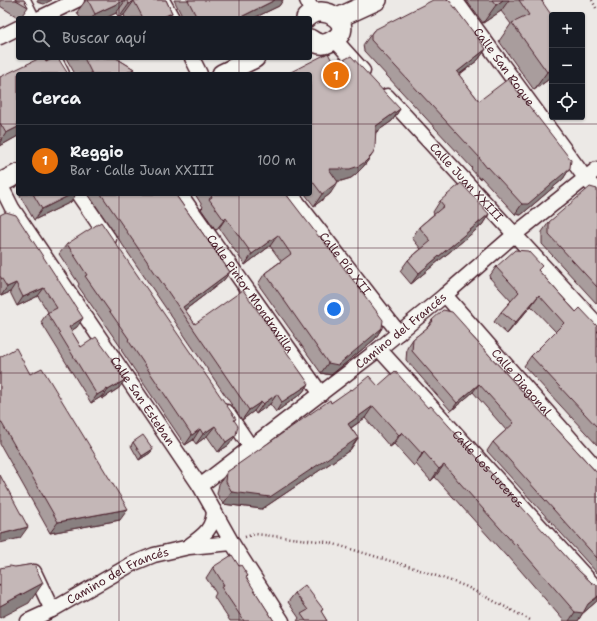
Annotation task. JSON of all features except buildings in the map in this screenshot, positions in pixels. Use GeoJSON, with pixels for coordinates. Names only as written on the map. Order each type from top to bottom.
{"type":"FeatureCollection","features":[{"type":"Feature","properties":{"kind":"main road"},"geometry":{"type":"LineString","coordinates":[[340,17],[377,0]]}},
{"type":"Feature","properties":{"kind":"main road"},"geometry":{"type":"LineString","coordinates":[[308,9],[323,7],[330,8],[340,17],[342,28],[335,40],[328,44],[321,44],[312,40]]}},
{"type":"Feature","properties":{"kind":"main road"},"geometry":{"type":"LineString","coordinates":[[226,72],[251,60]]}},
{"type":"Feature","properties":{"kind":"main road"},"geometry":{"type":"LineString","coordinates":[[0,183],[16,175]]}},
{"type":"Feature","properties":{"kind":"street"},"geometry":{"type":"LineString","coordinates":[[23,0],[31,16]]}},
{"type":"Feature","properties":{"kind":"street"},"geometry":{"type":"LineString","coordinates":[[44,16],[77,0]]}},
{"type":"Feature","properties":{"kind":"street"},"geometry":{"type":"LineString","coordinates":[[162,0],[171,16]]}},
{"type":"Feature","properties":{"kind":"street","name":"Calle San Roque"},"geometry":{"type":"LineString","coordinates":[[455,0],[586,179],[597,191]]}},
{"type":"Feature","properties":{"kind":"street"},"geometry":{"type":"LineString","coordinates":[[0,37],[16,29]]}},
{"type":"Feature","properties":{"kind":"street","name":"Calle Juan XXIII"},"geometry":{"type":"LineString","coordinates":[[335,40],[597,324]]}},
{"type":"Feature","properties":{"kind":"street"},"geometry":{"type":"LineString","coordinates":[[55,60],[61,72]]}},
{"type":"Feature","properties":{"kind":"street"},"geometry":{"type":"LineString","coordinates":[[193,60],[199,72]]}},
{"type":"Feature","properties":{"kind":"street","name":"Camino del Francés"},"geometry":{"type":"LineString","coordinates":[[200,486],[250,446],[321,394],[399,333],[514,234],[597,169]]}},
{"type":"Feature","properties":{"kind":"street","name":"Calle San Esteban"},"geometry":{"type":"LineString","coordinates":[[0,183],[12,208],[200,486],[232,543],[282,621]]}},
{"type":"Feature","properties":{"kind":"street"},"geometry":{"type":"LineString","coordinates":[[79,196],[118,252]]}},
{"type":"Feature","properties":{"kind":"street","name":"Calle Pintor Mondravilla"},"geometry":{"type":"LineString","coordinates":[[181,196],[321,394]]}},
{"type":"Feature","properties":{"kind":"street","name":"Calle Pío XII"},"geometry":{"type":"LineString","coordinates":[[293,196],[399,333]]}},
{"type":"Feature","properties":{"kind":"street","name":"Calle Diagonal"},"geometry":{"type":"LineString","coordinates":[[444,295],[597,469]]}},
{"type":"Feature","properties":{"kind":"street","name":"Calle Los Luceros"},"geometry":{"type":"LineString","coordinates":[[379,348],[597,589]]}},
{"type":"Feature","properties":{"kind":"street"},"geometry":{"type":"LineString","coordinates":[[219,401],[250,446]]}},
{"type":"Feature","properties":{"kind":"street","name":"Camino del Francés"},"geometry":{"type":"LineString","coordinates":[[189,546],[203,536],[213,522],[214,511]]}},
{"type":"Feature","properties":{"kind":"street","name":"Camino del Francés"},"geometry":{"type":"LineString","coordinates":[[28,621],[52,610],[132,564],[154,555],[189,546],[232,543]]}},
{"type":"Feature","properties":{"kind":"street"},"geometry":{"type":"LineString","coordinates":[[0,578],[34,572],[52,610]]}},
{"type":"Feature","properties":{"kind":"path"},"geometry":{"type":"LineString","coordinates":[[592,0],[597,10]]}},
{"type":"Feature","properties":{"kind":"path"},"geometry":{"type":"LineString","coordinates":[[232,543],[255,534],[327,542],[411,567],[465,586],[532,621]]}},
{"type":"Feature","properties":{"kind":"place","name":"Reggio"},"geometry":{"type":"Point","coordinates":[336,75]}}]}
